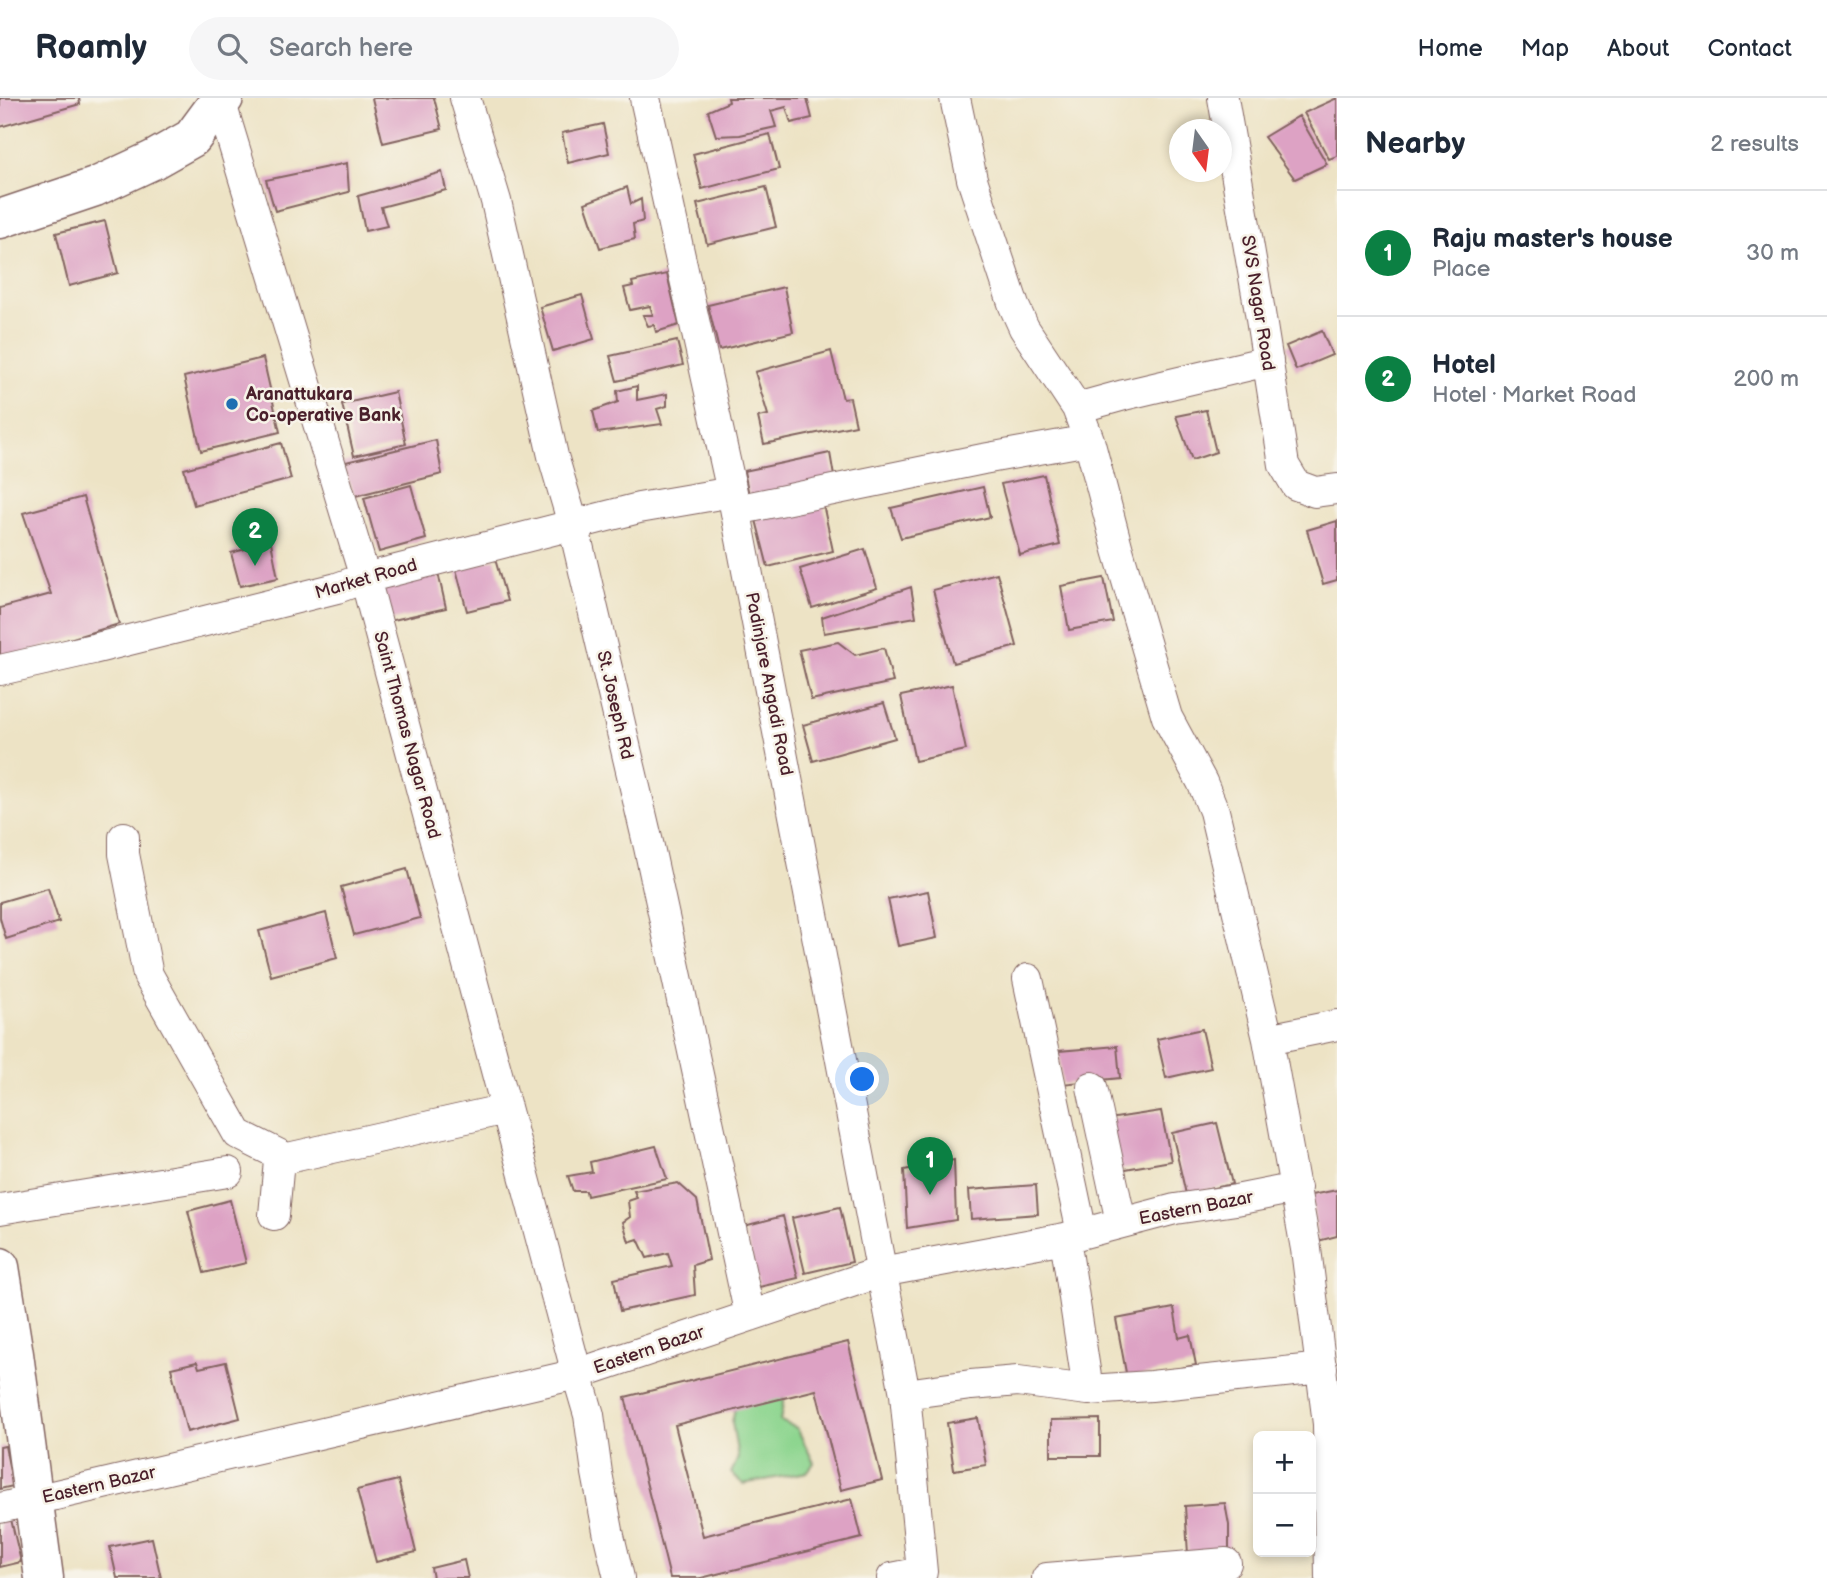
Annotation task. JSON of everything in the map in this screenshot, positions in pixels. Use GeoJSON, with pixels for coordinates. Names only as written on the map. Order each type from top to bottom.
{"type":"FeatureCollection","features":[{"type":"Feature","properties":{"kind":"main road"},"geometry":{"type":"LineString","coordinates":[[0,219],[95,187],[163,155],[192,138],[221,99]]}},
{"type":"Feature","properties":{"kind":"main road"},"geometry":{"type":"LineString","coordinates":[[0,1267],[14,1353],[16,1504],[44,1578]]}},
{"type":"Feature","properties":{"kind":"street","name":"St. Joseph Rd"},"geometry":{"type":"LineString","coordinates":[[465,98],[496,201],[553,456],[573,524],[649,847],[750,1316]]}},
{"type":"Feature","properties":{"kind":"street","name":"Padinjare Angadi Road"},"geometry":{"type":"LineString","coordinates":[[646,98],[734,501],[905,1394],[922,1575]]}},
{"type":"Feature","properties":{"kind":"street"},"geometry":{"type":"LineString","coordinates":[[955,98],[972,179],[1014,306],[1024,328],[1077,408],[1089,440],[1167,717],[1202,782],[1214,811],[1268,1039],[1296,1188],[1328,1424],[1332,1559]]}},
{"type":"Feature","properties":{"kind":"street","name":"SVS Nagar Road"},"geometry":{"type":"LineString","coordinates":[[1223,98],[1284,465],[1296,485],[1326,491]]}},
{"type":"Feature","properties":{"kind":"street","name":"Saint Thomas Nagar Road"},"geometry":{"type":"LineString","coordinates":[[221,99],[365,578],[589,1415],[597,1473],[619,1578]]}},
{"type":"Feature","properties":{"kind":"street"},"geometry":{"type":"LineString","coordinates":[[1077,408],[1268,361]]}},
{"type":"Feature","properties":{"kind":"street","name":"Market Road"},"geometry":{"type":"LineString","coordinates":[[0,670],[337,588],[365,578],[639,508],[734,501],[1089,440]]}},
{"type":"Feature","properties":{"kind":"street"},"geometry":{"type":"LineString","coordinates":[[124,837],[124,854],[148,975],[238,1134],[286,1158]]}},
{"type":"Feature","properties":{"kind":"street"},"geometry":{"type":"LineString","coordinates":[[1028,979],[1073,1236],[1088,1390]]}},
{"type":"Feature","properties":{"kind":"street"},"geometry":{"type":"LineString","coordinates":[[1268,1039],[1337,1025]]}},
{"type":"Feature","properties":{"kind":"street"},"geometry":{"type":"LineString","coordinates":[[1092,1087],[1121,1222]]}},
{"type":"Feature","properties":{"kind":"street"},"geometry":{"type":"LineString","coordinates":[[274,1214],[279,1160],[506,1109]]}},
{"type":"Feature","properties":{"kind":"street"},"geometry":{"type":"LineString","coordinates":[[0,1209],[228,1172]]}},
{"type":"Feature","properties":{"kind":"street","name":"Eastern Bazar"},"geometry":{"type":"LineString","coordinates":[[16,1504],[577,1374],[881,1272],[1073,1236],[1175,1209],[1296,1188]]}},
{"type":"Feature","properties":{"kind":"street"},"geometry":{"type":"LineString","coordinates":[[905,1394],[1018,1381],[1088,1390],[1322,1368]]}},
{"type":"Feature","properties":{"kind":"street"},"geometry":{"type":"LineString","coordinates":[[1047,1578],[1226,1563]]}},
{"type":"Feature","properties":{"kind":"street"},"geometry":{"type":"LineString","coordinates":[[892,1578],[922,1575]]}},
{"type":"Feature","properties":{"kind":"green space"},"geometry":{"type":"Polygon","coordinates":[[[788,1374],[780,1421],[797,1428],[814,1463],[807,1472],[743,1484],[731,1473],[738,1458],[732,1422],[741,1380],[788,1374]]]}},
{"type":"Feature","properties":{"kind":"building"},"geometry":{"type":"Polygon","coordinates":[[[0,98],[79,98],[80,104],[0,127],[0,98]]]}},
{"type":"Feature","properties":{"kind":"building"},"geometry":{"type":"Polygon","coordinates":[[[372,98],[434,98],[442,129],[383,143],[372,98]]]}},
{"type":"Feature","properties":{"kind":"building"},"geometry":{"type":"Polygon","coordinates":[[[728,98],[807,98],[812,118],[791,123],[786,107],[771,111],[776,127],[740,135],[716,136],[708,111],[729,102],[728,98]]]}},
{"type":"Feature","properties":{"kind":"building"},"geometry":{"type":"Polygon","coordinates":[[[1337,98],[1337,156],[1329,159],[1304,113],[1337,98]]]}},
{"type":"Feature","properties":{"kind":"building"},"geometry":{"type":"Polygon","coordinates":[[[1299,116],[1327,164],[1295,179],[1264,137],[1299,116]]]}},
{"type":"Feature","properties":{"kind":"building"},"geometry":{"type":"Polygon","coordinates":[[[603,124],[609,153],[568,163],[562,133],[603,124]]]}},
{"type":"Feature","properties":{"kind":"building"},"geometry":{"type":"Polygon","coordinates":[[[770,134],[779,169],[702,189],[693,154],[770,134]]]}},
{"type":"Feature","properties":{"kind":"building"},"geometry":{"type":"Polygon","coordinates":[[[347,163],[349,192],[275,211],[266,180],[347,163]]]}},
{"type":"Feature","properties":{"kind":"building"},"geometry":{"type":"Polygon","coordinates":[[[442,172],[446,190],[381,207],[387,226],[365,231],[358,196],[442,172]]]}},
{"type":"Feature","properties":{"kind":"building"},"geometry":{"type":"Polygon","coordinates":[[[627,187],[631,204],[641,199],[643,221],[633,224],[635,239],[600,248],[585,203],[627,187]]]}},
{"type":"Feature","properties":{"kind":"building"},"geometry":{"type":"Polygon","coordinates":[[[766,187],[776,227],[707,244],[697,204],[766,187]]]}},
{"type":"Feature","properties":{"kind":"building"},"geometry":{"type":"Polygon","coordinates":[[[105,221],[118,273],[69,286],[56,233],[105,221]]]}},
{"type":"Feature","properties":{"kind":"building"},"geometry":{"type":"Polygon","coordinates":[[[667,274],[679,325],[656,332],[654,325],[648,326],[643,315],[653,315],[650,306],[630,310],[624,288],[633,286],[632,282],[667,274]]]}},
{"type":"Feature","properties":{"kind":"building"},"geometry":{"type":"Polygon","coordinates":[[[784,287],[793,332],[719,350],[708,305],[784,287]]]}},
{"type":"Feature","properties":{"kind":"building"},"geometry":{"type":"Polygon","coordinates":[[[582,295],[594,339],[553,351],[540,307],[582,295]]]}},
{"type":"Feature","properties":{"kind":"building"},"geometry":{"type":"Polygon","coordinates":[[[1322,331],[1332,355],[1296,370],[1286,346],[1322,331]]]}},
{"type":"Feature","properties":{"kind":"building"},"geometry":{"type":"Polygon","coordinates":[[[677,341],[683,365],[617,381],[610,356],[677,341]]]}},
{"type":"Feature","properties":{"kind":"building"},"geometry":{"type":"Polygon","coordinates":[[[831,351],[843,399],[850,398],[856,425],[764,444],[758,417],[768,415],[755,372],[831,351]]]}},
{"type":"Feature","properties":{"kind":"building","name":"Aranattukara Co-operative Bank"},"geometry":{"type":"Polygon","coordinates":[[[263,358],[280,432],[201,451],[184,377],[263,358]]]}},
{"type":"Feature","properties":{"kind":"building"},"geometry":{"type":"Polygon","coordinates":[[[637,386],[637,400],[667,394],[667,406],[657,409],[662,424],[598,433],[593,411],[618,402],[617,391],[637,386]]]}},
{"type":"Feature","properties":{"kind":"building"},"geometry":{"type":"Polygon","coordinates":[[[395,392],[406,444],[354,456],[342,404],[395,392]]]}},
{"type":"Feature","properties":{"kind":"building"},"geometry":{"type":"Polygon","coordinates":[[[1206,410],[1216,452],[1192,460],[1176,416],[1206,410]]]}},
{"type":"Feature","properties":{"kind":"building"},"geometry":{"type":"Polygon","coordinates":[[[436,440],[442,474],[355,496],[342,463],[436,440]]]}},
{"type":"Feature","properties":{"kind":"building"},"geometry":{"type":"Polygon","coordinates":[[[281,443],[291,479],[194,505],[184,469],[281,443]]]}},
{"type":"Feature","properties":{"kind":"building"},"geometry":{"type":"Polygon","coordinates":[[[830,453],[835,482],[750,500],[744,471],[830,453]]]}},
{"type":"Feature","properties":{"kind":"building"},"geometry":{"type":"Polygon","coordinates":[[[1044,475],[1060,545],[1020,555],[1001,484],[1044,475]]]}},
{"type":"Feature","properties":{"kind":"building"},"geometry":{"type":"Polygon","coordinates":[[[411,485],[426,539],[379,552],[364,498],[411,485]]]}},
{"type":"Feature","properties":{"kind":"building"},"geometry":{"type":"Polygon","coordinates":[[[983,487],[990,517],[901,538],[891,508],[983,487]]]}},
{"type":"Feature","properties":{"kind":"building"},"geometry":{"type":"Polygon","coordinates":[[[83,497],[119,624],[0,660],[0,608],[51,594],[23,513],[83,497]]]}},
{"type":"Feature","properties":{"kind":"building"},"geometry":{"type":"Polygon","coordinates":[[[823,504],[833,551],[768,567],[755,516],[823,504]]]}},
{"type":"Feature","properties":{"kind":"building"},"geometry":{"type":"Polygon","coordinates":[[[1337,521],[1337,580],[1323,584],[1307,530],[1337,521]]]}},
{"type":"Feature","properties":{"kind":"building"},"geometry":{"type":"Polygon","coordinates":[[[271,542],[278,578],[240,586],[231,553],[271,542]]]}},
{"type":"Feature","properties":{"kind":"building"},"geometry":{"type":"Polygon","coordinates":[[[865,549],[877,588],[812,608],[800,569],[865,549]]]}},
{"type":"Feature","properties":{"kind":"building"},"geometry":{"type":"Polygon","coordinates":[[[495,559],[507,601],[467,611],[456,569],[495,559]]]}},
{"type":"Feature","properties":{"kind":"building"},"geometry":{"type":"Polygon","coordinates":[[[437,568],[446,608],[389,621],[380,580],[437,568]]]}},
{"type":"Feature","properties":{"kind":"building"},"geometry":{"type":"Polygon","coordinates":[[[997,573],[1017,646],[953,663],[933,590],[997,573]]]}},
{"type":"Feature","properties":{"kind":"building"},"geometry":{"type":"Polygon","coordinates":[[[1104,578],[1113,622],[1069,630],[1061,586],[1104,578]]]}},
{"type":"Feature","properties":{"kind":"building"},"geometry":{"type":"Polygon","coordinates":[[[911,587],[916,617],[824,633],[822,617],[911,587]]]}},
{"type":"Feature","properties":{"kind":"building"},"geometry":{"type":"Polygon","coordinates":[[[838,642],[855,655],[884,648],[893,682],[811,700],[799,650],[838,642]]]}},
{"type":"Feature","properties":{"kind":"building"},"geometry":{"type":"Polygon","coordinates":[[[952,685],[966,750],[915,761],[901,696],[952,685]]]}},
{"type":"Feature","properties":{"kind":"building"},"geometry":{"type":"Polygon","coordinates":[[[884,703],[895,738],[813,761],[803,725],[884,703]]]}},
{"type":"Feature","properties":{"kind":"building"},"geometry":{"type":"Polygon","coordinates":[[[407,869],[420,918],[354,935],[341,887],[407,869]]]}},
{"type":"Feature","properties":{"kind":"building"},"geometry":{"type":"Polygon","coordinates":[[[48,888],[59,922],[6,939],[0,918],[0,902],[48,888]]]}},
{"type":"Feature","properties":{"kind":"building"},"geometry":{"type":"Polygon","coordinates":[[[928,891],[937,938],[898,946],[888,899],[928,891]]]}},
{"type":"Feature","properties":{"kind":"building"},"geometry":{"type":"Polygon","coordinates":[[[326,913],[337,958],[271,976],[259,931],[326,913]]]}},
{"type":"Feature","properties":{"kind":"building"},"geometry":{"type":"Polygon","coordinates":[[[1202,1029],[1211,1068],[1166,1078],[1157,1039],[1202,1029]]]}},
{"type":"Feature","properties":{"kind":"building"},"geometry":{"type":"Polygon","coordinates":[[[1117,1046],[1120,1078],[1062,1084],[1059,1051],[1117,1046]]]}},
{"type":"Feature","properties":{"kind":"building"},"geometry":{"type":"Polygon","coordinates":[[[1161,1111],[1171,1161],[1114,1171],[1102,1120],[1161,1111]]]}},
{"type":"Feature","properties":{"kind":"building"},"geometry":{"type":"Polygon","coordinates":[[[1217,1123],[1232,1184],[1186,1194],[1172,1133],[1217,1123]]]}},
{"type":"Feature","properties":{"kind":"building"},"geometry":{"type":"Polygon","coordinates":[[[656,1146],[667,1179],[587,1196],[586,1191],[573,1191],[568,1176],[592,1172],[590,1162],[656,1146]]]}},
{"type":"Feature","properties":{"kind":"building"},"geometry":{"type":"Polygon","coordinates":[[[954,1160],[956,1220],[907,1228],[904,1170],[954,1160]]]}},
{"type":"Feature","properties":{"kind":"building"},"geometry":{"type":"Polygon","coordinates":[[[678,1183],[697,1200],[709,1260],[693,1265],[695,1295],[620,1311],[614,1279],[672,1266],[668,1253],[647,1258],[638,1239],[629,1242],[623,1222],[630,1217],[628,1201],[637,1198],[634,1191],[678,1183]]]}},
{"type":"Feature","properties":{"kind":"building"},"geometry":{"type":"Polygon","coordinates":[[[1036,1185],[1038,1214],[971,1219],[969,1190],[1036,1185]]]}},
{"type":"Feature","properties":{"kind":"building"},"geometry":{"type":"Polygon","coordinates":[[[1337,1190],[1337,1236],[1318,1241],[1311,1195],[1337,1190]]]}},
{"type":"Feature","properties":{"kind":"building"},"geometry":{"type":"Polygon","coordinates":[[[230,1200],[246,1263],[204,1273],[188,1211],[230,1200]]]}},
{"type":"Feature","properties":{"kind":"building"},"geometry":{"type":"Polygon","coordinates":[[[840,1207],[852,1262],[805,1273],[792,1218],[840,1207]]]}},
{"type":"Feature","properties":{"kind":"building"},"geometry":{"type":"Polygon","coordinates":[[[783,1216],[798,1278],[759,1287],[744,1226],[783,1216]]]}},
{"type":"Feature","properties":{"kind":"building"},"geometry":{"type":"Polygon","coordinates":[[[1174,1308],[1179,1338],[1190,1335],[1196,1365],[1127,1378],[1116,1319],[1174,1308]]]}},
{"type":"Feature","properties":{"kind":"building"},"geometry":{"type":"Polygon","coordinates":[[[848,1342],[882,1480],[841,1490],[816,1390],[675,1425],[703,1536],[852,1499],[862,1538],[701,1578],[670,1578],[625,1397],[848,1342]]]}},
{"type":"Feature","properties":{"kind":"building"},"geometry":{"type":"Polygon","coordinates":[[[197,1362],[199,1368],[226,1362],[240,1418],[187,1432],[171,1368],[197,1362]]]}},
{"type":"Feature","properties":{"kind":"building"},"geometry":{"type":"Polygon","coordinates":[[[978,1418],[986,1465],[954,1470],[947,1423],[978,1418]]]}},
{"type":"Feature","properties":{"kind":"building"},"geometry":{"type":"Polygon","coordinates":[[[1100,1419],[1100,1456],[1051,1456],[1051,1420],[1100,1419]]]}},
{"type":"Feature","properties":{"kind":"building"},"geometry":{"type":"Polygon","coordinates":[[[5,1446],[13,1486],[0,1489],[0,1447],[5,1446]]]}},
{"type":"Feature","properties":{"kind":"building"},"geometry":{"type":"Polygon","coordinates":[[[398,1480],[416,1552],[376,1562],[357,1490],[398,1480]]]}},
{"type":"Feature","properties":{"kind":"building"},"geometry":{"type":"Polygon","coordinates":[[[1225,1503],[1229,1525],[1229,1551],[1188,1554],[1185,1506],[1225,1503]]]}},
{"type":"Feature","properties":{"kind":"building"},"geometry":{"type":"Polygon","coordinates":[[[10,1515],[21,1562],[0,1567],[0,1517],[10,1515]]]}},
{"type":"Feature","properties":{"kind":"building"},"geometry":{"type":"Polygon","coordinates":[[[152,1538],[161,1578],[117,1578],[110,1547],[152,1538]]]}},
{"type":"Feature","properties":{"kind":"building"},"geometry":{"type":"Polygon","coordinates":[[[464,1560],[468,1578],[433,1578],[431,1568],[464,1560]]]}},
{"type":"Feature","properties":{"kind":"place","name":"Aranattukara Co-operative Bank"},"geometry":{"type":"Point","coordinates":[232,404]}},
{"type":"Feature","properties":{"kind":"place","name":"Hotel"},"geometry":{"type":"Point","coordinates":[255,566]}},
{"type":"Feature","properties":{"kind":"place","name":"Raju master's house"},"geometry":{"type":"Point","coordinates":[930,1195]}}]}
